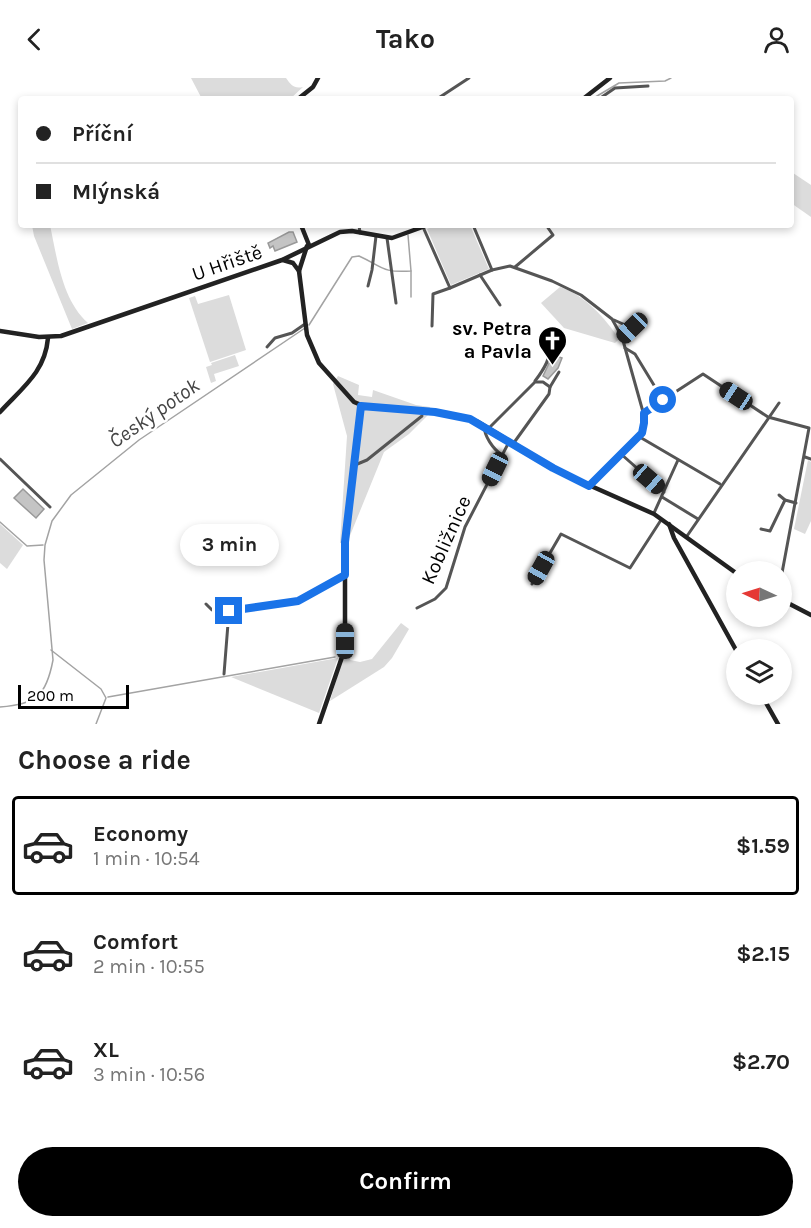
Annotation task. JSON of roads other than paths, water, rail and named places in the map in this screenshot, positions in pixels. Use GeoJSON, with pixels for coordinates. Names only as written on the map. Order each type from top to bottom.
{"type":"FeatureCollection","features":[{"type":"Feature","properties":{"kind":"main road"},"geometry":{"type":"LineString","coordinates":[[302,96],[313,87],[318,78]]}},
{"type":"Feature","properties":{"kind":"main road"},"geometry":{"type":"LineString","coordinates":[[587,96],[610,78]]}},
{"type":"Feature","properties":{"kind":"main road"},"geometry":{"type":"LineString","coordinates":[[302,228],[308,246],[300,271],[306,333],[319,363],[348,398],[361,406],[443,413],[467,418],[484,425],[564,474],[654,514],[726,565]]}},
{"type":"Feature","properties":{"kind":"main road"},"geometry":{"type":"LineString","coordinates":[[387,238],[406,234],[413,229]]}},
{"type":"Feature","properties":{"kind":"main road","name":"U Hřiště"},"geometry":{"type":"LineString","coordinates":[[48,338],[72,332],[282,260],[339,232],[387,238]]}},
{"type":"Feature","properties":{"kind":"main road"},"geometry":{"type":"LineString","coordinates":[[282,260],[292,263],[300,271]]}},
{"type":"Feature","properties":{"kind":"main road"},"geometry":{"type":"LineString","coordinates":[[0,331],[48,338],[43,364],[0,411]]}},
{"type":"Feature","properties":{"kind":"main road"},"geometry":{"type":"LineString","coordinates":[[319,724],[342,657],[345,641],[345,542],[361,406]]}},
{"type":"Feature","properties":{"kind":"main road"},"geometry":{"type":"LineString","coordinates":[[669,524],[674,538],[730,639]]}},
{"type":"Feature","properties":{"kind":"main road"},"geometry":{"type":"LineString","coordinates":[[792,605],[811,615]]}},
{"type":"Feature","properties":{"kind":"main road"},"geometry":{"type":"LineString","coordinates":[[767,705],[778,724]]}},
{"type":"Feature","properties":{"kind":"street"},"geometry":{"type":"LineString","coordinates":[[442,96],[469,78]]}},
{"type":"Feature","properties":{"kind":"street"},"geometry":{"type":"LineString","coordinates":[[603,96],[615,88],[648,86]]}},
{"type":"Feature","properties":{"kind":"street"},"geometry":{"type":"LineString","coordinates":[[359,228],[360,233]]}},
{"type":"Feature","properties":{"kind":"street"},"geometry":{"type":"LineString","coordinates":[[426,228],[450,288]]}},
{"type":"Feature","properties":{"kind":"street"},"geometry":{"type":"LineString","coordinates":[[474,228],[492,270]]}},
{"type":"Feature","properties":{"kind":"street"},"geometry":{"type":"LineString","coordinates":[[515,267],[553,235],[548,228]]}},
{"type":"Feature","properties":{"kind":"street"},"geometry":{"type":"LineString","coordinates":[[368,286],[376,236]]}},
{"type":"Feature","properties":{"kind":"street"},"geometry":{"type":"LineString","coordinates":[[387,238],[396,303]]}},
{"type":"Feature","properties":{"kind":"street"},"geometry":{"type":"LineString","coordinates":[[432,326],[432,294],[492,270],[515,267],[569,288],[612,319],[632,328],[622,337]]}},
{"type":"Feature","properties":{"kind":"street"},"geometry":{"type":"LineString","coordinates":[[480,275],[500,305]]}},
{"type":"Feature","properties":{"kind":"street"},"geometry":{"type":"LineString","coordinates":[[589,486],[644,429],[644,413],[622,337],[612,319]]}},
{"type":"Feature","properties":{"kind":"street"},"geometry":{"type":"LineString","coordinates":[[267,347],[276,338],[294,332],[305,325]]}},
{"type":"Feature","properties":{"kind":"street"},"geometry":{"type":"LineString","coordinates":[[489,429],[542,372],[550,351],[549,343]]}},
{"type":"Feature","properties":{"kind":"street"},"geometry":{"type":"LineString","coordinates":[[625,348],[635,354],[663,400]]}},
{"type":"Feature","properties":{"kind":"street","name":"Kobližnice"},"geometry":{"type":"LineString","coordinates":[[417,608],[435,599],[446,588],[465,527],[502,455],[549,394],[550,387],[559,372]]}},
{"type":"Feature","properties":{"kind":"street"},"geometry":{"type":"LineString","coordinates":[[644,413],[703,374],[768,417],[806,426],[810,431],[784,561]]}},
{"type":"Feature","properties":{"kind":"street"},"geometry":{"type":"LineString","coordinates":[[535,382],[543,382],[550,387]]}},
{"type":"Feature","properties":{"kind":"street"},"geometry":{"type":"LineString","coordinates":[[687,536],[720,484],[779,403]]}},
{"type":"Feature","properties":{"kind":"street"},"geometry":{"type":"LineString","coordinates":[[355,465],[367,460],[422,416]]}},
{"type":"Feature","properties":{"kind":"street"},"geometry":{"type":"LineString","coordinates":[[484,425],[489,440],[502,455]]}},
{"type":"Feature","properties":{"kind":"street"},"geometry":{"type":"LineString","coordinates":[[638,436],[720,484]]}},
{"type":"Feature","properties":{"kind":"street"},"geometry":{"type":"LineString","coordinates":[[621,454],[664,492]]}},
{"type":"Feature","properties":{"kind":"street"},"geometry":{"type":"LineString","coordinates":[[805,456],[811,459]]}},
{"type":"Feature","properties":{"kind":"street"},"geometry":{"type":"LineString","coordinates":[[0,459],[50,507]]}},
{"type":"Feature","properties":{"kind":"street"},"geometry":{"type":"LineString","coordinates":[[654,514],[678,460]]}},
{"type":"Feature","properties":{"kind":"street"},"geometry":{"type":"LineString","coordinates":[[778,495],[796,503]]}},
{"type":"Feature","properties":{"kind":"street"},"geometry":{"type":"LineString","coordinates":[[662,497],[698,519]]}},
{"type":"Feature","properties":{"kind":"street"},"geometry":{"type":"LineString","coordinates":[[761,529],[770,531],[785,500]]}},
{"type":"Feature","properties":{"kind":"street"},"geometry":{"type":"LineString","coordinates":[[532,584],[561,534],[632,568],[662,519]]}},
{"type":"Feature","properties":{"kind":"street"},"geometry":{"type":"LineString","coordinates":[[206,604],[212,610],[229,611],[298,601],[345,575]]}},
{"type":"Feature","properties":{"kind":"street"},"geometry":{"type":"LineString","coordinates":[[224,674],[229,611]]}},
{"type":"Feature","properties":{"kind":"street"},"geometry":{"type":"LineString","coordinates":[[218,662],[225,663]]}},
{"type":"Feature","properties":{"kind":"waterway","name":"Český potok"},"geometry":{"type":"LineString","coordinates":[[597,96],[619,83],[665,81],[671,78]]}},
{"type":"Feature","properties":{"kind":"waterway","name":"Český potok"},"geometry":{"type":"LineString","coordinates":[[309,325],[352,257],[359,256],[388,270],[411,271],[408,235]]}},
{"type":"Feature","properties":{"kind":"waterway"},"geometry":{"type":"LineString","coordinates":[[411,271],[411,297]]}},
{"type":"Feature","properties":{"kind":"waterway","name":"Český potok"},"geometry":{"type":"LineString","coordinates":[[0,707],[31,701],[47,683],[53,660],[44,560],[45,545],[52,521],[71,495],[139,440],[305,328]]}},
{"type":"Feature","properties":{"kind":"waterway"},"geometry":{"type":"LineString","coordinates":[[0,522],[27,546],[43,545]]}},
{"type":"Feature","properties":{"kind":"waterway"},"geometry":{"type":"LineString","coordinates":[[51,650],[101,689],[106,698],[96,724]]}},
{"type":"Feature","properties":{"kind":"waterway"},"geometry":{"type":"LineString","coordinates":[[108,697],[335,657]]}},
{"type":"Feature","properties":{"kind":"place","name":"sv. Petra a Pavla"},"geometry":{"type":"Point","coordinates":[553,366]}}]}
